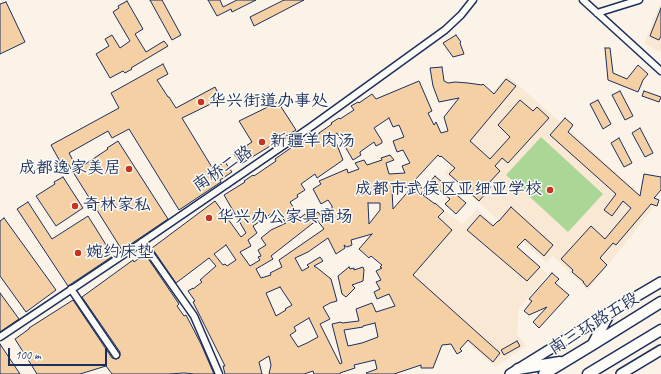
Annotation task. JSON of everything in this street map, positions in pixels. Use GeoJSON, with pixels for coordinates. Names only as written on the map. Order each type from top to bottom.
{"type":"FeatureCollection","features":[{"type":"Feature","properties":{"kind":"highway","name":"南三环路五段"},"geometry":{"type":"LineString","coordinates":[[544,374],[661,302]]}},
{"type":"Feature","properties":{"kind":"highway"},"geometry":{"type":"LineString","coordinates":[[592,345],[610,312]]}},
{"type":"Feature","properties":{"kind":"highway"},"geometry":{"type":"LineString","coordinates":[[588,374],[661,330]]}},
{"type":"Feature","properties":{"kind":"highway"},"geometry":{"type":"LineString","coordinates":[[514,372],[566,360]]}},
{"type":"Feature","properties":{"kind":"main road"},"geometry":{"type":"LineString","coordinates":[[514,372],[661,282]]}},
{"type":"Feature","properties":{"kind":"main road"},"geometry":{"type":"LineString","coordinates":[[621,374],[661,350]]}},
{"type":"Feature","properties":{"kind":"street","name":"南桥二路"},"geometry":{"type":"LineString","coordinates":[[0,337],[312,126],[445,30],[461,15],[473,0]]}},
{"type":"Feature","properties":{"kind":"street"},"geometry":{"type":"LineString","coordinates":[[583,0],[661,71]]}},
{"type":"Feature","properties":{"kind":"street"},"geometry":{"type":"LineString","coordinates":[[597,13],[639,0]]}},
{"type":"Feature","properties":{"kind":"street"},"geometry":{"type":"LineString","coordinates":[[142,242],[194,316],[219,374]]}},
{"type":"Feature","properties":{"kind":"street"},"geometry":{"type":"LineString","coordinates":[[71,290],[116,355]]}},
{"type":"Feature","properties":{"kind":"shaded area"},"geometry":{"type":"Polygon","coordinates":[[[659,6],[661,6],[661,52],[644,44],[659,6]]]}},
{"type":"Feature","properties":{"kind":"shaded area","name":"成都市武侯区亚细亚学校"},"geometry":{"type":"Polygon","coordinates":[[[507,75],[654,207],[588,290],[553,256],[546,262],[444,173],[463,151],[451,141],[507,75]]]}},
{"type":"Feature","properties":{"kind":"shaded area"},"geometry":{"type":"Polygon","coordinates":[[[477,209],[548,274],[519,308],[517,333],[526,346],[495,367],[410,292],[418,277],[401,264],[445,211],[462,224],[477,209]]]}},
{"type":"Feature","properties":{"kind":"green space"},"geometry":{"type":"Polygon","coordinates":[[[541,137],[603,194],[568,232],[506,175],[541,137]]]}},
{"type":"Feature","properties":{"kind":"building"},"geometry":{"type":"Polygon","coordinates":[[[150,0],[162,0],[181,35],[172,40],[150,0]]]}},
{"type":"Feature","properties":{"kind":"building"},"geometry":{"type":"Polygon","coordinates":[[[208,0],[220,0],[223,7],[237,0],[256,0],[232,12],[231,9],[217,16],[208,0]]]}},
{"type":"Feature","properties":{"kind":"building"},"geometry":{"type":"Polygon","coordinates":[[[284,0],[304,0],[254,26],[250,17],[284,0]]]}},
{"type":"Feature","properties":{"kind":"building"},"geometry":{"type":"Polygon","coordinates":[[[127,1],[143,29],[135,34],[146,52],[164,41],[168,46],[125,73],[123,71],[110,78],[96,54],[109,46],[105,39],[112,35],[120,48],[130,41],[113,12],[119,8],[118,6],[127,1]]]}},
{"type":"Feature","properties":{"kind":"building"},"geometry":{"type":"Polygon","coordinates":[[[6,2],[25,42],[0,54],[0,4],[6,2]]]}},
{"type":"Feature","properties":{"kind":"building"},"geometry":{"type":"Polygon","coordinates":[[[661,8],[661,36],[659,40],[650,36],[661,8]]]}},
{"type":"Feature","properties":{"kind":"building"},"geometry":{"type":"Polygon","coordinates":[[[456,35],[461,42],[460,43],[464,54],[453,57],[443,43],[456,35]]]}},
{"type":"Feature","properties":{"kind":"building"},"geometry":{"type":"Polygon","coordinates":[[[605,48],[610,48],[613,73],[627,79],[638,65],[648,74],[643,80],[638,92],[608,80],[605,48]]]}},
{"type":"Feature","properties":{"kind":"building"},"geometry":{"type":"Polygon","coordinates":[[[163,64],[168,74],[157,80],[176,108],[215,87],[221,99],[182,118],[213,169],[225,162],[232,172],[220,180],[221,182],[179,210],[129,129],[112,138],[108,131],[69,153],[77,168],[83,164],[84,165],[118,141],[168,219],[122,250],[68,164],[63,167],[51,145],[119,108],[111,93],[163,64]]]}},
{"type":"Feature","properties":{"kind":"building"},"geometry":{"type":"Polygon","coordinates":[[[442,67],[444,81],[448,83],[483,84],[494,94],[506,79],[516,86],[470,141],[490,159],[510,137],[498,125],[520,100],[533,111],[537,107],[549,118],[508,163],[502,158],[495,166],[500,171],[488,184],[491,187],[479,201],[449,174],[455,168],[438,155],[414,181],[426,192],[423,195],[444,211],[438,217],[452,230],[413,275],[500,353],[493,362],[468,340],[460,349],[462,351],[457,354],[451,344],[442,345],[433,368],[421,368],[421,365],[394,374],[367,374],[366,373],[377,369],[375,360],[354,365],[355,368],[340,374],[314,374],[313,371],[304,374],[269,374],[271,365],[269,356],[259,362],[262,374],[225,374],[223,366],[225,366],[193,302],[195,301],[188,291],[202,282],[200,280],[216,266],[209,258],[176,283],[152,248],[215,201],[241,237],[246,233],[224,195],[276,161],[275,159],[295,145],[305,140],[306,142],[319,134],[332,124],[331,123],[354,110],[351,106],[358,102],[359,103],[372,94],[376,99],[419,81],[432,111],[428,113],[434,125],[436,122],[441,133],[448,131],[444,117],[459,98],[439,102],[433,86],[430,68],[442,67]],[[389,118],[374,128],[382,143],[376,146],[374,142],[360,152],[361,155],[353,160],[337,133],[333,135],[343,160],[317,178],[315,174],[301,184],[305,190],[290,202],[300,218],[305,214],[309,219],[318,212],[325,221],[332,215],[332,206],[328,200],[321,204],[313,189],[321,184],[319,181],[347,169],[348,173],[359,169],[355,163],[364,160],[367,165],[382,160],[381,158],[390,155],[394,160],[386,163],[389,174],[405,173],[402,166],[410,163],[403,150],[397,152],[393,141],[404,137],[399,125],[393,127],[389,118]],[[412,187],[394,188],[394,190],[392,190],[393,209],[412,187]],[[368,203],[369,224],[380,210],[380,203],[368,203]],[[277,210],[253,226],[257,233],[248,240],[251,246],[240,252],[250,266],[260,260],[258,257],[261,256],[258,250],[266,245],[261,238],[271,230],[286,223],[277,210]],[[317,220],[271,256],[273,259],[256,269],[261,278],[271,275],[270,273],[282,267],[279,260],[324,229],[317,220]],[[372,234],[351,240],[352,245],[347,247],[344,245],[345,248],[336,254],[328,238],[308,252],[295,258],[302,271],[309,267],[307,265],[320,257],[323,261],[314,266],[331,279],[337,301],[323,307],[330,319],[320,324],[340,364],[342,363],[332,324],[359,321],[356,309],[372,303],[376,312],[395,306],[389,294],[377,299],[374,292],[380,289],[376,282],[381,280],[376,271],[382,268],[380,267],[382,265],[371,256],[369,258],[359,249],[372,234]],[[226,245],[214,254],[223,265],[225,264],[227,266],[236,260],[226,245]],[[280,287],[266,293],[276,316],[292,305],[280,287]],[[309,318],[294,327],[296,331],[290,335],[298,347],[318,337],[309,318]],[[375,323],[363,327],[344,330],[348,346],[378,337],[375,323]]]}},
{"type":"Feature","properties":{"kind":"building"},"geometry":{"type":"Polygon","coordinates":[[[620,91],[633,116],[625,120],[612,95],[620,91]]]}},
{"type":"Feature","properties":{"kind":"building"},"geometry":{"type":"Polygon","coordinates":[[[644,91],[661,97],[659,102],[642,96],[644,91]]]}},
{"type":"Feature","properties":{"kind":"building"},"geometry":{"type":"Polygon","coordinates":[[[598,100],[611,124],[603,129],[590,104],[598,100]]]}},
{"type":"Feature","properties":{"kind":"building"},"geometry":{"type":"Polygon","coordinates":[[[278,102],[296,130],[241,164],[234,154],[252,142],[239,121],[278,102]]]}},
{"type":"Feature","properties":{"kind":"building"},"geometry":{"type":"Polygon","coordinates":[[[565,118],[573,125],[568,132],[640,196],[644,174],[661,177],[661,190],[654,198],[659,200],[657,206],[651,204],[616,245],[613,243],[600,258],[607,265],[587,287],[584,282],[572,272],[573,270],[561,259],[591,226],[605,239],[631,208],[623,201],[612,216],[604,210],[616,194],[550,135],[565,118]]]}},
{"type":"Feature","properties":{"kind":"building"},"geometry":{"type":"Polygon","coordinates":[[[640,128],[653,153],[645,157],[632,133],[640,128]]]}},
{"type":"Feature","properties":{"kind":"building"},"geometry":{"type":"Polygon","coordinates":[[[619,138],[632,163],[624,167],[611,143],[619,138]]]}},
{"type":"Feature","properties":{"kind":"building"},"geometry":{"type":"Polygon","coordinates":[[[435,176],[466,203],[456,214],[445,204],[450,199],[430,182],[435,176]]]}},
{"type":"Feature","properties":{"kind":"building"},"geometry":{"type":"Polygon","coordinates":[[[63,177],[83,208],[56,226],[36,196],[63,177]]]}},
{"type":"Feature","properties":{"kind":"building"},"geometry":{"type":"Polygon","coordinates":[[[28,202],[52,239],[88,216],[113,256],[68,286],[17,209],[28,202]]]}},
{"type":"Feature","properties":{"kind":"building"},"geometry":{"type":"Polygon","coordinates":[[[511,207],[553,245],[544,256],[525,239],[517,247],[540,267],[527,281],[467,230],[480,215],[493,226],[511,207]]]}},
{"type":"Feature","properties":{"kind":"building"},"geometry":{"type":"Polygon","coordinates":[[[4,218],[56,290],[26,312],[0,276],[0,221],[4,218]]]}},
{"type":"Feature","properties":{"kind":"building"},"geometry":{"type":"Polygon","coordinates":[[[145,254],[179,304],[177,306],[184,316],[186,315],[214,374],[112,374],[106,366],[80,374],[37,374],[15,339],[29,328],[73,300],[112,358],[119,358],[120,352],[82,297],[133,260],[134,262],[145,254]]]}},
{"type":"Feature","properties":{"kind":"building"},"geometry":{"type":"Polygon","coordinates":[[[349,267],[350,269],[354,268],[354,270],[363,267],[363,281],[352,285],[355,288],[346,297],[342,294],[338,276],[349,267]]]}},
{"type":"Feature","properties":{"kind":"building"},"geometry":{"type":"Polygon","coordinates":[[[552,273],[559,279],[555,283],[569,295],[539,328],[533,322],[547,307],[529,315],[524,311],[532,301],[529,299],[552,273]]]}},
{"type":"Feature","properties":{"kind":"building"},"geometry":{"type":"Polygon","coordinates":[[[0,293],[19,319],[0,332],[0,293]]]}},
{"type":"Feature","properties":{"kind":"building"},"geometry":{"type":"Polygon","coordinates":[[[517,341],[520,346],[504,355],[501,350],[517,341]]]}},
{"type":"Feature","properties":{"kind":"building"},"geometry":{"type":"Polygon","coordinates":[[[0,344],[20,374],[0,374],[0,344]]]}},
{"type":"Feature","properties":{"kind":"place","name":"华兴街道办事处"},"geometry":{"type":"Point","coordinates":[201,102]}},
{"type":"Feature","properties":{"kind":"place","name":"新疆羊肉汤"},"geometry":{"type":"Point","coordinates":[262,142]}},
{"type":"Feature","properties":{"kind":"place","name":"成都逸家美居"},"geometry":{"type":"Point","coordinates":[129,169]}},
{"type":"Feature","properties":{"kind":"place","name":"成都市武侯区亚细亚学校"},"geometry":{"type":"Point","coordinates":[550,190]}},
{"type":"Feature","properties":{"kind":"place","name":"奇林家私"},"geometry":{"type":"Point","coordinates":[75,206]}},
{"type":"Feature","properties":{"kind":"place","name":"华兴办公家具商场"},"geometry":{"type":"Point","coordinates":[209,218]}},
{"type":"Feature","properties":{"kind":"place","name":"婉约床垫"},"geometry":{"type":"Point","coordinates":[78,253]}}]}
